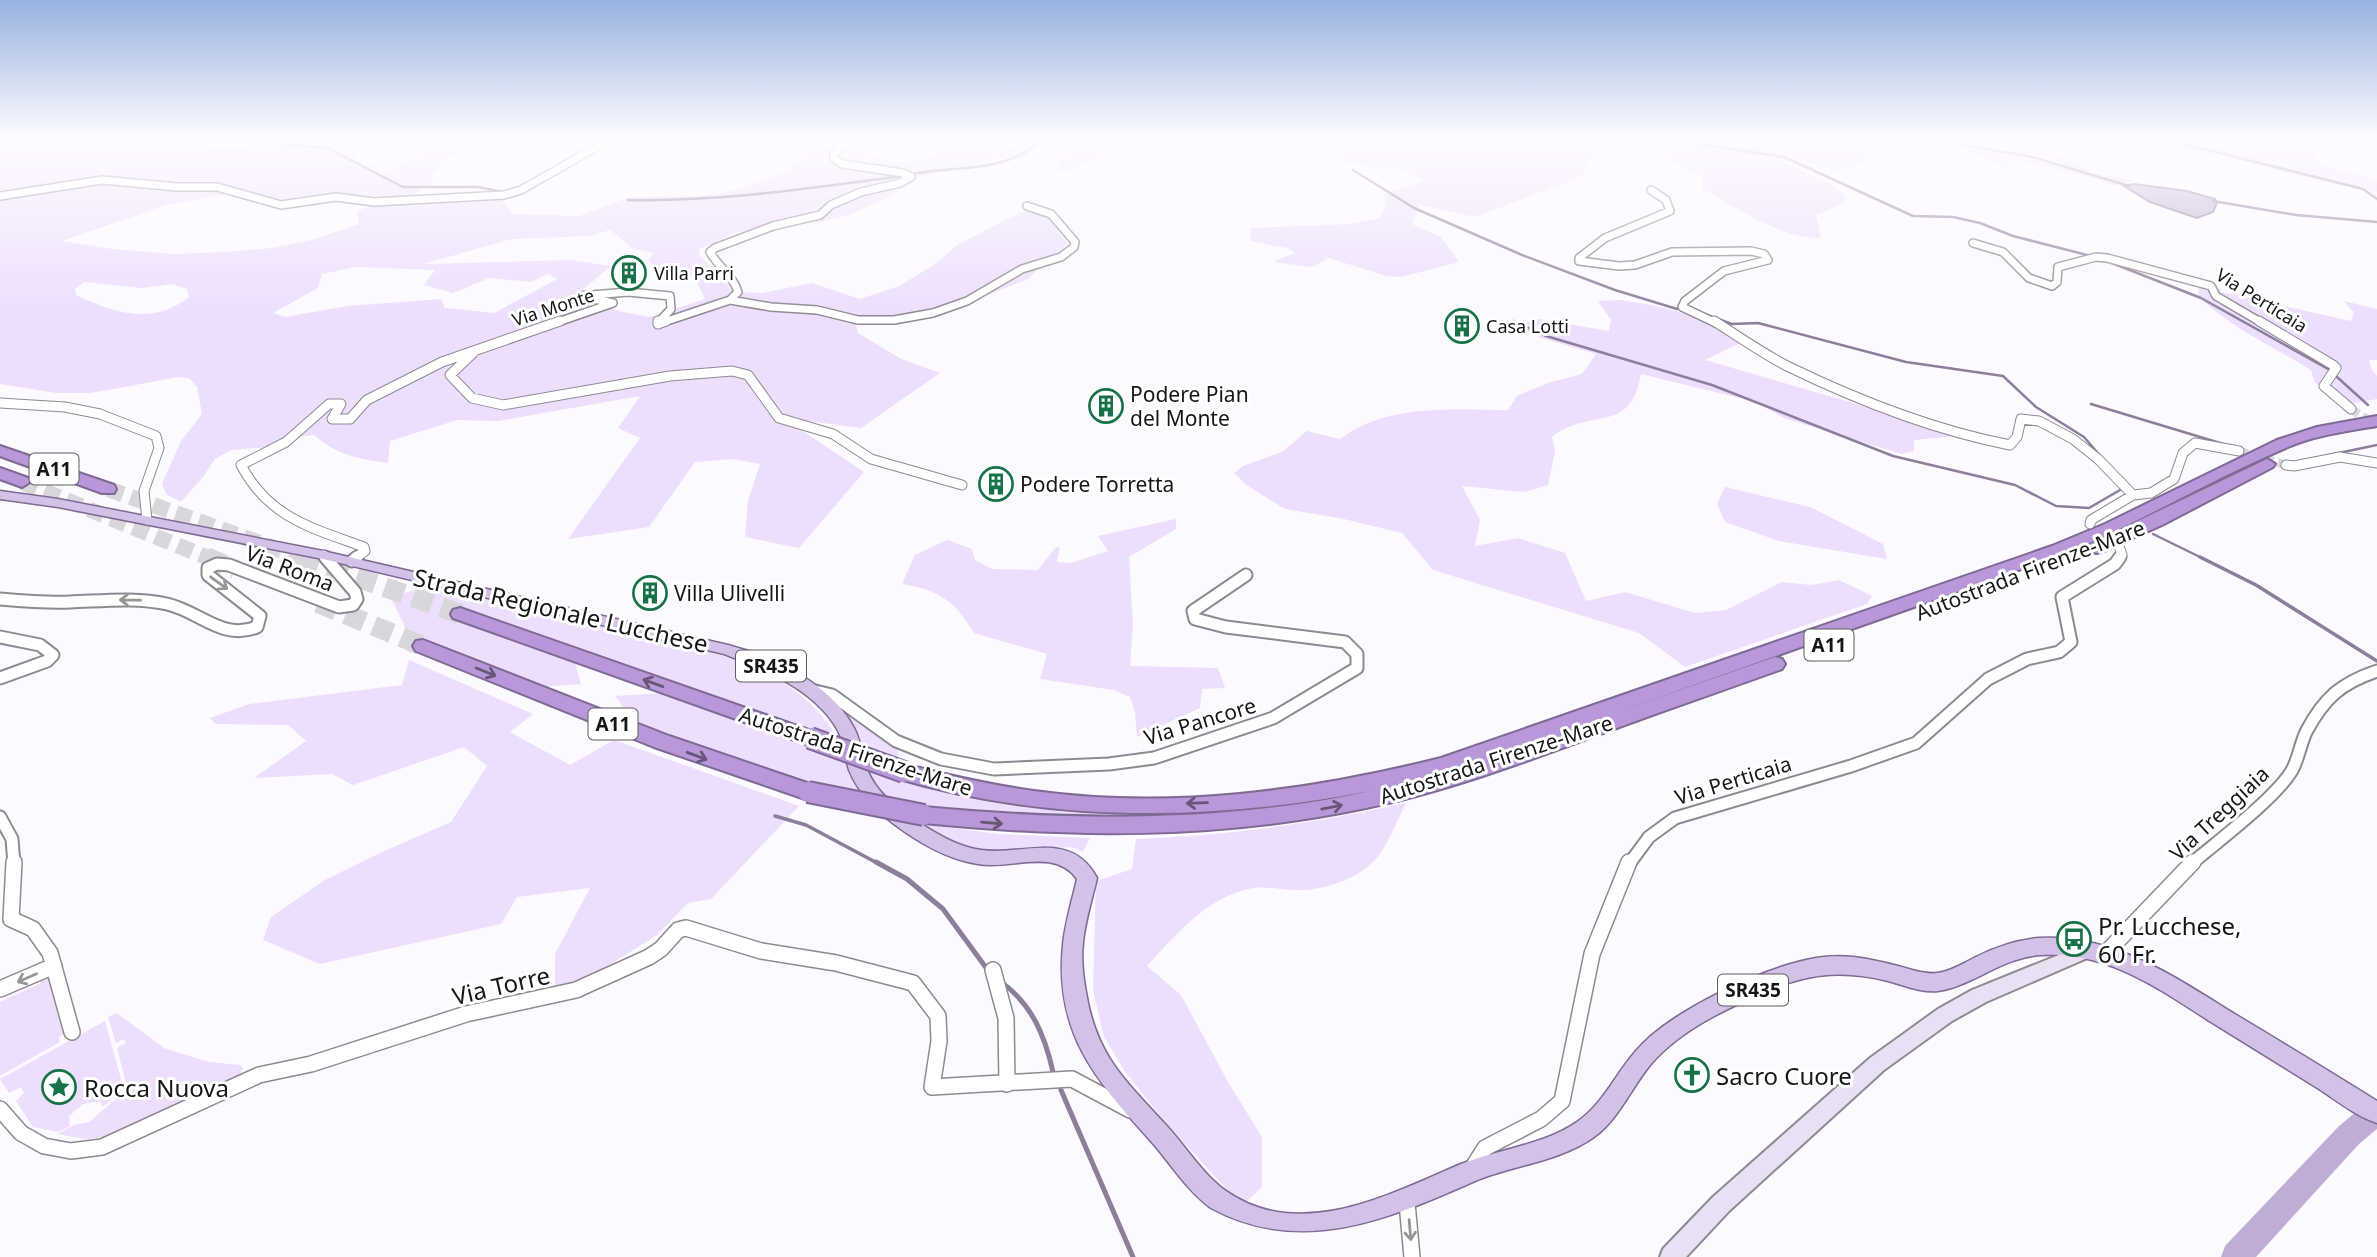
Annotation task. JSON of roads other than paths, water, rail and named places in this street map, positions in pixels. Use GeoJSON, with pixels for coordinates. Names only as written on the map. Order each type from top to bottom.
{"type":"FeatureCollection","features":[{"type":"Feature","properties":{"kind":"highway","name":"Autostrada Firenze-Mare"},"geometry":{"type":"LineString","coordinates":[[460,614],[904,772],[960,788],[1004,796],[1101,805],[1265,799],[1386,781],[1445,765],[2008,569],[2100,533],[2283,443],[2317,432],[2377,421]]}},
{"type":"Feature","properties":{"kind":"highway","name":"Autostrada Firenze-Mare"},"geometry":{"type":"LineString","coordinates":[[423,646],[709,761],[807,792],[924,815],[1020,825],[1119,828],[1191,825],[1293,813],[1394,794],[1482,768],[2063,561],[2126,535],[2303,447],[2377,429]]}},
{"type":"Feature","properties":{"kind":"highway","name":"A11"},"geometry":{"type":"LineString","coordinates":[[0,451],[108,489]]}},
{"type":"Feature","properties":{"kind":"highway","name":"A11"},"geometry":{"type":"LineString","coordinates":[[0,473],[22,482]]}},
{"type":"Feature","properties":{"kind":"main road","name":"Strada Regionale Lucchese"},"geometry":{"type":"LineString","coordinates":[[0,495],[58,503],[352,561],[728,650],[773,667],[805,688],[844,726],[863,780],[872,795],[920,832],[969,855],[996,858],[1052,854],[1066,857],[1082,868],[1087,878],[1073,942],[1078,1018],[1089,1051],[1112,1082],[1218,1199],[1251,1223],[1288,1233],[1320,1232],[1353,1225],[1407,1203],[1470,1172],[1567,1140],[1588,1128],[1604,1111],[1631,1070],[1655,1045],[1690,1020],[1801,970],[1819,965],[1842,964],[1933,983],[1945,981],[2007,953],[2038,948],[2095,952],[2136,965],[2377,1113]]}},
{"type":"Feature","properties":{"kind":"street"},"geometry":{"type":"LineString","coordinates":[[258,199],[281,205],[325,199]]}},
{"type":"Feature","properties":{"kind":"street"},"geometry":{"type":"LineString","coordinates":[[349,199],[374,202],[425,199]]}},
{"type":"Feature","properties":{"kind":"street"},"geometry":{"type":"LineString","coordinates":[[730,300],[738,292],[737,284],[732,274],[713,259],[710,252],[773,226],[820,215],[831,205],[846,199]]}},
{"type":"Feature","properties":{"kind":"street"},"geometry":{"type":"LineString","coordinates":[[1665,199],[1670,211],[1605,238],[1578,258],[1579,261],[1619,267],[1635,265],[1672,252],[1751,251],[1764,254],[1768,260],[1724,271],[1685,301],[1682,307],[1713,321],[1786,365],[1863,400],[1963,436],[2005,446],[2015,443],[2021,419],[2041,421],[2089,451],[2124,489],[2133,495]]}},
{"type":"Feature","properties":{"kind":"street","name":"Via Monte"},"geometry":{"type":"LineString","coordinates":[[352,561],[365,551],[364,547],[294,522],[252,486],[241,465],[286,442],[329,404],[341,404],[332,419],[350,419],[357,414],[363,402],[372,396],[442,362],[612,303],[580,296],[584,294],[628,292],[670,296],[671,309],[658,324],[730,300],[771,307],[817,310],[858,320],[894,320],[933,313],[968,301],[1011,274],[1061,257],[1074,247],[1075,242],[1051,214],[1027,206]]}},
{"type":"Feature","properties":{"kind":"street","name":"Via Perticaia"},"geometry":{"type":"LineString","coordinates":[[1973,243],[2006,254],[2022,275],[2044,285],[2052,286],[2057,282],[2058,267],[2096,257],[2211,286],[2216,296],[2333,365],[2336,368],[2324,386],[2351,409]]}},
{"type":"Feature","properties":{"kind":"street"},"geometry":{"type":"LineString","coordinates":[[477,349],[450,375],[466,396],[479,402],[503,405],[657,378],[742,371],[748,375],[779,418],[833,434],[871,459],[962,485]]}},
{"type":"Feature","properties":{"kind":"street"},"geometry":{"type":"LineString","coordinates":[[0,403],[65,407],[100,414],[156,436],[159,448],[144,491],[147,520]]}},
{"type":"Feature","properties":{"kind":"street"},"geometry":{"type":"LineString","coordinates":[[2091,524],[2091,520],[2133,495],[2151,493],[2174,479],[2181,452],[2190,444],[2206,443],[2239,451]]}},
{"type":"Feature","properties":{"kind":"street"},"geometry":{"type":"LineString","coordinates":[[2286,465],[2294,466],[2340,457],[2377,463]]}},
{"type":"Feature","properties":{"kind":"street","name":"Via Perticaia"},"geometry":{"type":"LineString","coordinates":[[1470,1172],[1485,1148],[1541,1119],[1562,1101],[1592,954],[1632,858],[1648,836],[1675,818],[1851,766],[1916,743],[1988,679],[2027,659],[2059,652],[2071,642],[2062,597],[2115,564],[2122,555],[2120,550]]}},
{"type":"Feature","properties":{"kind":"street","name":"Via Roma"},"geometry":{"type":"LineString","coordinates":[[0,599],[54,602],[149,601],[172,605],[229,631],[243,633],[257,627],[260,616],[208,575],[208,568],[219,564],[236,567],[339,607],[353,605],[357,599],[355,592],[323,555]]}},
{"type":"Feature","properties":{"kind":"street","name":"Via Pancore"},"geometry":{"type":"LineString","coordinates":[[805,688],[832,695],[896,741],[941,759],[993,769],[1109,764],[1154,758],[1273,718],[1357,668],[1357,654],[1345,642],[1257,632],[1195,619],[1193,611],[1246,575]]}},
{"type":"Feature","properties":{"kind":"street"},"geometry":{"type":"LineString","coordinates":[[0,637],[40,645],[50,650],[53,657],[0,678]]}},
{"type":"Feature","properties":{"kind":"street","name":"Via Treggiaia"},"geometry":{"type":"LineString","coordinates":[[2095,952],[2273,792],[2291,772],[2306,732],[2332,693],[2351,680],[2377,671]]}},
{"type":"Feature","properties":{"kind":"street"},"geometry":{"type":"LineString","coordinates":[[0,817],[7,825],[5,840],[14,854],[10,916],[12,921],[30,927],[37,933],[50,953],[72,1032]]}},
{"type":"Feature","properties":{"kind":"street","name":"Via Torre"},"geometry":{"type":"LineString","coordinates":[[0,1108],[10,1123],[28,1138],[54,1151],[79,1152],[102,1147],[259,1075],[311,1063],[466,1014],[576,990],[649,957],[661,949],[678,930],[686,928],[761,951],[836,963],[913,983],[938,1016],[939,1041],[932,1087],[1007,1084]]}},
{"type":"Feature","properties":{"kind":"street"},"geometry":{"type":"LineString","coordinates":[[1671,1257],[1721,1204],[1877,1064],[1945,1015],[1979,996],[2095,952]]}},
{"type":"Feature","properties":{"kind":"street"},"geometry":{"type":"LineString","coordinates":[[0,989],[54,966]]}},
{"type":"Feature","properties":{"kind":"street"},"geometry":{"type":"LineString","coordinates":[[993,970],[1006,1018],[1007,1084],[1072,1079],[1147,1119]]}},
{"type":"Feature","properties":{"kind":"street"},"geometry":{"type":"LineString","coordinates":[[1407,1203],[1412,1257]]}},
{"type":"Feature","properties":{"kind":"waterway"},"geometry":{"type":"LineString","coordinates":[[628,200],[701,199]]}},
{"type":"Feature","properties":{"kind":"waterway"},"geometry":{"type":"LineString","coordinates":[[1399,199],[1414,208],[1522,255],[1615,290],[1677,309]]}},
{"type":"Feature","properties":{"kind":"waterway"},"geometry":{"type":"LineString","coordinates":[[1875,199],[1913,216],[1953,217],[1980,223],[2013,236],[2091,256]]}},
{"type":"Feature","properties":{"kind":"waterway"},"geometry":{"type":"LineString","coordinates":[[2213,201],[2296,215],[2377,222]]}},
{"type":"Feature","properties":{"kind":"waterway"},"geometry":{"type":"LineString","coordinates":[[2104,260],[2201,298],[2328,369]]}},
{"type":"Feature","properties":{"kind":"waterway"},"geometry":{"type":"LineString","coordinates":[[1707,315],[1732,324],[1758,323],[1906,362],[2003,376],[2036,407],[2084,437],[2102,458]]}},
{"type":"Feature","properties":{"kind":"waterway"},"geometry":{"type":"LineString","coordinates":[[1513,321],[1546,336],[1712,385],[1893,456],[2015,485],[2056,506],[2089,508],[2120,490]]}},
{"type":"Feature","properties":{"kind":"waterway"},"geometry":{"type":"LineString","coordinates":[[2337,377],[2368,405]]}},
{"type":"Feature","properties":{"kind":"waterway"},"geometry":{"type":"LineString","coordinates":[[2091,404],[2230,446]]}},
{"type":"Feature","properties":{"kind":"waterway"},"geometry":{"type":"LineString","coordinates":[[2329,455],[2377,445]]}},
{"type":"Feature","properties":{"kind":"waterway"},"geometry":{"type":"LineString","coordinates":[[2153,534],[2204,559]]}},
{"type":"Feature","properties":{"kind":"waterway"},"geometry":{"type":"LineString","coordinates":[[2200,557],[2204,559]]}},
{"type":"Feature","properties":{"kind":"waterway"},"geometry":{"type":"LineString","coordinates":[[2204,559],[2256,585],[2377,661]]}},
{"type":"Feature","properties":{"kind":"waterway"},"geometry":{"type":"LineString","coordinates":[[775,816],[806,825],[879,864]]}},
{"type":"Feature","properties":{"kind":"waterway"},"geometry":{"type":"LineString","coordinates":[[876,862],[907,879],[943,909],[987,969]]}},
{"type":"Feature","properties":{"kind":"waterway"},"geometry":{"type":"LineString","coordinates":[[1001,982],[1021,1000],[1036,1022],[1053,1072]]}},
{"type":"Feature","properties":{"kind":"waterway"},"geometry":{"type":"LineString","coordinates":[[1061,1090],[1133,1257]]}},
{"type":"Feature","properties":{"kind":"waterway"},"geometry":{"type":"LineString","coordinates":[[2236,1257],[2349,1135],[2377,1112]]}},
{"type":"Feature","properties":{"kind":"tunnel"},"geometry":{"type":"LineString","coordinates":[[2351,409],[2377,426]]}},
{"type":"Feature","properties":{"kind":"tunnel"},"geometry":{"type":"LineString","coordinates":[[2239,451],[2286,465]]}},
{"type":"Feature","properties":{"kind":"tunnel"},"geometry":{"type":"LineString","coordinates":[[22,482],[211,559]]}},
{"type":"Feature","properties":{"kind":"tunnel"},"geometry":{"type":"LineString","coordinates":[[108,489],[305,559]]}},
{"type":"Feature","properties":{"kind":"tunnel"},"geometry":{"type":"LineString","coordinates":[[206,557],[235,569]]}},
{"type":"Feature","properties":{"kind":"tunnel"},"geometry":{"type":"LineString","coordinates":[[300,557],[460,614]]}},
{"type":"Feature","properties":{"kind":"tunnel"},"geometry":{"type":"LineString","coordinates":[[318,603],[423,646]]}},
{"type":"Feature","properties":{"kind":"place","name":"Villa Parri"},"geometry":{"type":"Point","coordinates":[629,273]}},
{"type":"Feature","properties":{"kind":"place","name":"Casa Lotti"},"geometry":{"type":"Point","coordinates":[1462,326]}},
{"type":"Feature","properties":{"kind":"place","name":"Podere Pian del Monte"},"geometry":{"type":"Point","coordinates":[1106,406]}},
{"type":"Feature","properties":{"kind":"place","name":"Podere Torretta"},"geometry":{"type":"Point","coordinates":[996,484]}},
{"type":"Feature","properties":{"kind":"place","name":"Villa Ulivelli"},"geometry":{"type":"Point","coordinates":[650,593]}},
{"type":"Feature","properties":{"kind":"place","name":"Pr. Lucchese, 60 Fr."},"geometry":{"type":"Point","coordinates":[2074,939]}},
{"type":"Feature","properties":{"kind":"place","name":"Sacro Cuore"},"geometry":{"type":"Point","coordinates":[1692,1075]}},
{"type":"Feature","properties":{"kind":"place","name":"Rocca Nuova"},"geometry":{"type":"Point","coordinates":[59,1087]}}]}
